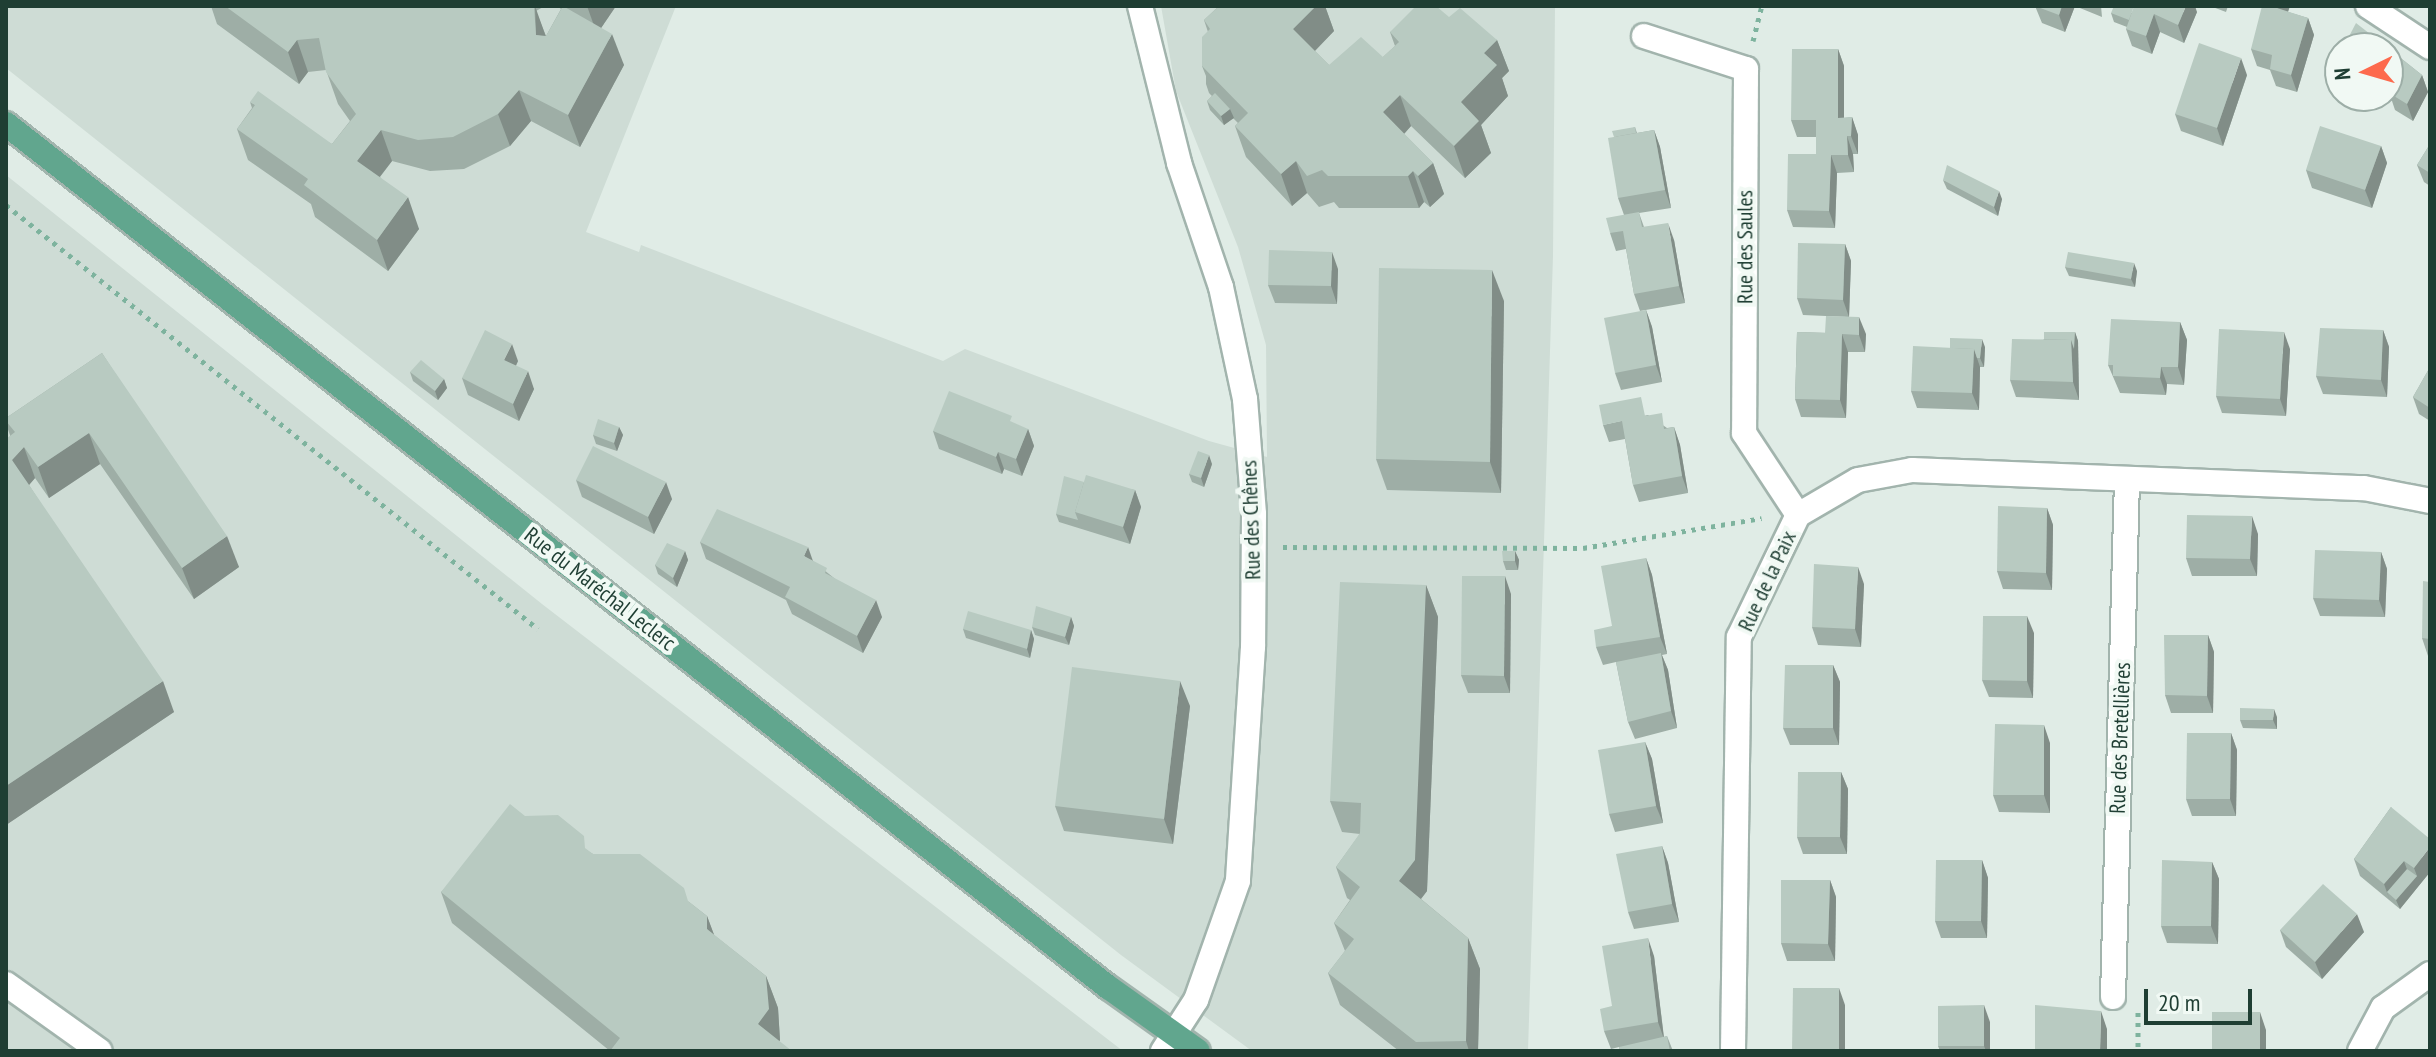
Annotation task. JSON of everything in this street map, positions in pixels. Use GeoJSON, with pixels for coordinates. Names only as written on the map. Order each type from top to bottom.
{"type":"FeatureCollection","features":[{"type":"Feature","properties":{"kind":"main road","name":"Rue du Maréchal Leclerc"},"geometry":{"type":"LineString","coordinates":[[6,124],[1168,1043],[1198,1051]]}},
{"type":"Feature","properties":{"kind":"street","name":"Rue des Chênes"},"geometry":{"type":"LineString","coordinates":[[1140,6],[1179,163],[1221,287],[1245,399],[1254,546],[1238,881],[1196,1000],[1168,1043]]}},
{"type":"Feature","properties":{"kind":"street"},"geometry":{"type":"LineString","coordinates":[[2368,6],[2430,47]]}},
{"type":"Feature","properties":{"kind":"street","name":"Rue des Saules"},"geometry":{"type":"LineString","coordinates":[[1644,36],[1746,69],[1744,433],[1798,515]]}},
{"type":"Feature","properties":{"kind":"street","name":"Rue de la Paix"},"geometry":{"type":"LineString","coordinates":[[1733,1051],[1739,637],[1798,515],[1858,480],[1912,470],[2364,488],[2430,501]]}},
{"type":"Feature","properties":{"kind":"street","name":"Rue des Bretellières"},"geometry":{"type":"LineString","coordinates":[[2113,997],[2127,480]]}},
{"type":"Feature","properties":{"kind":"street"},"geometry":{"type":"LineString","coordinates":[[2360,1051],[2383,1008],[2430,974]]}},
{"type":"Feature","properties":{"kind":"street"},"geometry":{"type":"LineString","coordinates":[[6,984],[100,1051]]}},
{"type":"Feature","properties":{"kind":"path"},"geometry":{"type":"LineString","coordinates":[[6,205],[538,629]]}},
{"type":"Feature","properties":{"kind":"path"},"geometry":{"type":"LineString","coordinates":[[1254,546],[1583,548],[1720,522],[1798,515]]}},
{"type":"Feature","properties":{"kind":"shaded area"},"geometry":{"type":"Polygon","coordinates":[[[6,6],[676,6],[586,232],[639,252],[641,245],[943,361],[965,349],[1209,441],[1267,457],[1266,345],[1238,247],[1176,91],[1161,6],[1555,6],[1553,256],[1528,1051],[1252,1051],[1121,955],[6,68],[6,6]]]}},
{"type":"Feature","properties":{"kind":"shaded area"},"geometry":{"type":"Polygon","coordinates":[[[6,175],[542,604],[1123,1051],[6,1051],[6,175]]]}},
{"type":"Feature","properties":{"kind":"building"},"geometry":{"type":"Polygon","coordinates":[[[225,6],[534,6],[536,35],[546,36],[563,6],[612,34],[568,115],[519,90],[498,114],[453,137],[418,140],[381,130],[357,161],[408,197],[377,240],[304,185],[308,179],[237,129],[255,105],[250,102],[258,91],[332,144],[356,114],[326,72],[319,38],[297,40],[288,52],[225,6]]]}},
{"type":"Feature","properties":{"kind":"building"},"geometry":{"type":"Polygon","coordinates":[[[1219,6],[1316,6],[1293,29],[1329,65],[1361,37],[1383,57],[1399,42],[1390,32],[1416,6],[1436,6],[1449,17],[1460,8],[1497,40],[1484,53],[1497,65],[1461,102],[1479,121],[1454,146],[1400,95],[1383,112],[1433,163],[1418,176],[1413,171],[1408,176],[1328,176],[1322,170],[1307,176],[1296,161],[1281,174],[1235,126],[1248,113],[1202,66],[1202,37],[1210,29],[1204,20],[1219,6]]]}},
{"type":"Feature","properties":{"kind":"building"},"geometry":{"type":"Polygon","coordinates":[[[2035,6],[2062,6],[2059,15],[2035,6]]]}},
{"type":"Feature","properties":{"kind":"building"},"geometry":{"type":"Polygon","coordinates":[[[2114,6],[2134,6],[2129,20],[2111,13],[2114,6]]]}},
{"type":"Feature","properties":{"kind":"building"},"geometry":{"type":"Polygon","coordinates":[[[2134,6],[2186,6],[2178,25],[2154,14],[2146,36],[2126,29],[2134,6]]]}},
{"type":"Feature","properties":{"kind":"building"},"geometry":{"type":"Polygon","coordinates":[[[2262,6],[2278,6],[2308,18],[2291,75],[2270,69],[2272,55],[2251,49],[2262,6]]]}},
{"type":"Feature","properties":{"kind":"building"},"geometry":{"type":"Polygon","coordinates":[[[2356,23],[2368,32],[2351,32],[2356,23]]]}},
{"type":"Feature","properties":{"kind":"building"},"geometry":{"type":"Polygon","coordinates":[[[2199,43],[2241,58],[2217,128],[2175,114],[2199,43]]]}},
{"type":"Feature","properties":{"kind":"building"},"geometry":{"type":"Polygon","coordinates":[[[1792,49],[1838,49],[1838,118],[1852,117],[1851,136],[1847,136],[1848,155],[1831,155],[1829,211],[1787,210],[1788,154],[1816,154],[1816,120],[1791,120],[1792,49]]]}},
{"type":"Feature","properties":{"kind":"building"},"geometry":{"type":"Polygon","coordinates":[[[2404,61],[2422,75],[2407,104],[2404,102],[2404,61]]]}},
{"type":"Feature","properties":{"kind":"building"},"geometry":{"type":"Polygon","coordinates":[[[1215,93],[1230,109],[1221,116],[1207,101],[1215,93]]]}},
{"type":"Feature","properties":{"kind":"building"},"geometry":{"type":"Polygon","coordinates":[[[2320,126],[2381,146],[2365,190],[2306,170],[2320,126]]]}},
{"type":"Feature","properties":{"kind":"building"},"geometry":{"type":"Polygon","coordinates":[[[1635,127],[1636,133],[1614,137],[1612,131],[1635,127]]]}},
{"type":"Feature","properties":{"kind":"building"},"geometry":{"type":"Polygon","coordinates":[[[1654,130],[1665,190],[1618,198],[1608,138],[1654,130]]]}},
{"type":"Feature","properties":{"kind":"building"},"geometry":{"type":"Polygon","coordinates":[[[2430,144],[2430,173],[2417,165],[2430,144]]]}},
{"type":"Feature","properties":{"kind":"building"},"geometry":{"type":"Polygon","coordinates":[[[1947,165],[1999,191],[1994,207],[1943,180],[1947,165]]]}},
{"type":"Feature","properties":{"kind":"building"},"geometry":{"type":"Polygon","coordinates":[[[1639,212],[1642,227],[1668,223],[1679,286],[1634,294],[1623,231],[1610,233],[1606,218],[1639,212]]]}},
{"type":"Feature","properties":{"kind":"building"},"geometry":{"type":"Polygon","coordinates":[[[1798,243],[1845,244],[1843,300],[1797,298],[1798,243]]]}},
{"type":"Feature","properties":{"kind":"building"},"geometry":{"type":"Polygon","coordinates":[[[1269,250],[1332,252],[1331,286],[1268,285],[1269,250]]]}},
{"type":"Feature","properties":{"kind":"building"},"geometry":{"type":"Polygon","coordinates":[[[2068,252],[2134,263],[2131,279],[2065,267],[2068,252]]]}},
{"type":"Feature","properties":{"kind":"building"},"geometry":{"type":"Polygon","coordinates":[[[1379,268],[1492,270],[1490,462],[1376,459],[1379,268]]]}},
{"type":"Feature","properties":{"kind":"building"},"geometry":{"type":"Polygon","coordinates":[[[1646,310],[1656,365],[1615,373],[1604,318],[1646,310]]]}},
{"type":"Feature","properties":{"kind":"building"},"geometry":{"type":"Polygon","coordinates":[[[1826,316],[1859,317],[1859,335],[1842,334],[1840,400],[1795,399],[1797,332],[1825,333],[1826,316]]]}},
{"type":"Feature","properties":{"kind":"building"},"geometry":{"type":"Polygon","coordinates":[[[2111,319],[2180,322],[2178,367],[2161,367],[2160,378],[2113,376],[2113,365],[2108,365],[2111,319]]]}},
{"type":"Feature","properties":{"kind":"building"},"geometry":{"type":"Polygon","coordinates":[[[2320,328],[2383,330],[2381,380],[2316,376],[2320,328]]]}},
{"type":"Feature","properties":{"kind":"building"},"geometry":{"type":"Polygon","coordinates":[[[2219,329],[2284,332],[2280,399],[2216,396],[2219,329]]]}},
{"type":"Feature","properties":{"kind":"building"},"geometry":{"type":"Polygon","coordinates":[[[485,330],[512,344],[504,360],[528,371],[513,404],[462,378],[485,330]]]}},
{"type":"Feature","properties":{"kind":"building"},"geometry":{"type":"Polygon","coordinates":[[[2044,332],[2075,332],[2074,349],[2071,340],[2035,339],[2044,339],[2044,332]]]}},
{"type":"Feature","properties":{"kind":"building"},"geometry":{"type":"Polygon","coordinates":[[[1950,338],[1982,339],[1980,358],[1977,358],[1974,349],[1950,348],[1950,338]]]}},
{"type":"Feature","properties":{"kind":"building"},"geometry":{"type":"Polygon","coordinates":[[[2012,339],[2071,340],[2073,382],[2010,380],[2012,339]]]}},
{"type":"Feature","properties":{"kind":"building"},"geometry":{"type":"Polygon","coordinates":[[[1913,346],[1974,349],[1972,393],[1911,391],[1913,346]]]}},
{"type":"Feature","properties":{"kind":"building"},"geometry":{"type":"Polygon","coordinates":[[[102,353],[227,536],[182,568],[89,433],[38,467],[24,447],[12,460],[163,681],[6,786],[6,439],[15,432],[6,418],[102,353]]]}},
{"type":"Feature","properties":{"kind":"building"},"geometry":{"type":"Polygon","coordinates":[[[421,360],[444,379],[435,391],[410,372],[421,360]]]}},
{"type":"Feature","properties":{"kind":"building"},"geometry":{"type":"Polygon","coordinates":[[[2430,367],[2430,408],[2413,397],[2430,367]]]}},
{"type":"Feature","properties":{"kind":"building"},"geometry":{"type":"Polygon","coordinates":[[[949,391],[1012,416],[1010,421],[1028,429],[1016,459],[998,452],[996,457],[933,431],[949,391]]]}},
{"type":"Feature","properties":{"kind":"building"},"geometry":{"type":"Polygon","coordinates":[[[1641,397],[1645,416],[1662,413],[1664,429],[1674,427],[1682,476],[1633,485],[1622,421],[1603,425],[1599,405],[1641,397]]]}},
{"type":"Feature","properties":{"kind":"building"},"geometry":{"type":"Polygon","coordinates":[[[598,419],[619,427],[614,443],[593,435],[598,419]]]}},
{"type":"Feature","properties":{"kind":"building"},"geometry":{"type":"Polygon","coordinates":[[[593,446],[666,482],[648,517],[576,480],[593,446]]]}},
{"type":"Feature","properties":{"kind":"building"},"geometry":{"type":"Polygon","coordinates":[[[1198,451],[1209,455],[1201,478],[1189,474],[1198,451]]]}},
{"type":"Feature","properties":{"kind":"building"},"geometry":{"type":"Polygon","coordinates":[[[1086,475],[1135,490],[1123,527],[1075,512],[1086,475]]]}},
{"type":"Feature","properties":{"kind":"building"},"geometry":{"type":"Polygon","coordinates":[[[1064,476],[1084,482],[1075,512],[1078,520],[1056,514],[1064,476]]]}},
{"type":"Feature","properties":{"kind":"building"},"geometry":{"type":"Polygon","coordinates":[[[1998,506],[2047,508],[2046,573],[1997,571],[1998,506]]]}},
{"type":"Feature","properties":{"kind":"building"},"geometry":{"type":"Polygon","coordinates":[[[717,509],[808,547],[804,556],[827,568],[825,573],[876,600],[857,636],[785,597],[790,587],[700,542],[717,509]]]}},
{"type":"Feature","properties":{"kind":"building"},"geometry":{"type":"Polygon","coordinates":[[[2187,515],[2252,516],[2250,559],[2186,558],[2187,515]]]}},
{"type":"Feature","properties":{"kind":"building"},"geometry":{"type":"Polygon","coordinates":[[[667,543],[685,551],[673,578],[655,565],[667,543]]]}},
{"type":"Feature","properties":{"kind":"building"},"geometry":{"type":"Polygon","coordinates":[[[2315,550],[2381,552],[2379,600],[2313,598],[2315,550]]]}},
{"type":"Feature","properties":{"kind":"building"},"geometry":{"type":"Polygon","coordinates":[[[1502,551],[1515,551],[1515,561],[1503,561],[1502,551]]]}},
{"type":"Feature","properties":{"kind":"building"},"geometry":{"type":"Polygon","coordinates":[[[1646,558],[1660,637],[1596,647],[1594,630],[1612,626],[1601,566],[1646,558]]]}},
{"type":"Feature","properties":{"kind":"building"},"geometry":{"type":"Polygon","coordinates":[[[1814,564],[1858,567],[1855,629],[1812,627],[1814,564]]]}},
{"type":"Feature","properties":{"kind":"building"},"geometry":{"type":"Polygon","coordinates":[[[1462,576],[1505,576],[1504,676],[1461,675],[1462,576]]]}},
{"type":"Feature","properties":{"kind":"building"},"geometry":{"type":"Polygon","coordinates":[[[2423,581],[2430,582],[2430,639],[2422,638],[2423,581]]]}},
{"type":"Feature","properties":{"kind":"building"},"geometry":{"type":"Polygon","coordinates":[[[1340,582],[1426,585],[1415,860],[1399,881],[1468,938],[1466,1041],[1416,1042],[1328,973],[1354,939],[1334,923],[1360,887],[1336,867],[1360,833],[1361,803],[1330,801],[1340,582]]]}},
{"type":"Feature","properties":{"kind":"building"},"geometry":{"type":"Polygon","coordinates":[[[1036,606],[1071,617],[1065,637],[1032,627],[1036,606]]]}},
{"type":"Feature","properties":{"kind":"building"},"geometry":{"type":"Polygon","coordinates":[[[968,611],[1031,630],[1027,649],[963,629],[968,611]]]}},
{"type":"Feature","properties":{"kind":"building"},"geometry":{"type":"Polygon","coordinates":[[[1983,616],[2027,616],[2027,681],[1982,680],[1983,616]]]}},
{"type":"Feature","properties":{"kind":"building"},"geometry":{"type":"Polygon","coordinates":[[[2164,635],[2208,635],[2207,696],[2165,695],[2164,635]]]}},
{"type":"Feature","properties":{"kind":"building"},"geometry":{"type":"Polygon","coordinates":[[[1661,653],[1671,711],[1628,722],[1616,662],[1661,653]]]}},
{"type":"Feature","properties":{"kind":"building"},"geometry":{"type":"Polygon","coordinates":[[[1785,665],[1833,665],[1833,728],[1783,728],[1785,665]]]}},
{"type":"Feature","properties":{"kind":"building"},"geometry":{"type":"Polygon","coordinates":[[[1072,667],[1180,681],[1164,819],[1055,806],[1072,667]]]}},
{"type":"Feature","properties":{"kind":"building"},"geometry":{"type":"Polygon","coordinates":[[[2240,708],[2274,709],[2273,720],[2240,720],[2240,708]]]}},
{"type":"Feature","properties":{"kind":"building"},"geometry":{"type":"Polygon","coordinates":[[[1995,724],[2044,725],[2044,795],[1993,795],[1995,724]]]}},
{"type":"Feature","properties":{"kind":"building"},"geometry":{"type":"Polygon","coordinates":[[[2187,733],[2231,733],[2230,799],[2186,799],[2187,733]]]}},
{"type":"Feature","properties":{"kind":"building"},"geometry":{"type":"Polygon","coordinates":[[[1645,742],[1656,806],[1609,814],[1598,750],[1645,742]]]}},
{"type":"Feature","properties":{"kind":"building"},"geometry":{"type":"Polygon","coordinates":[[[1798,772],[1841,772],[1840,837],[1797,837],[1798,772]]]}},
{"type":"Feature","properties":{"kind":"building"},"geometry":{"type":"Polygon","coordinates":[[[510,804],[525,816],[558,815],[584,836],[585,848],[593,854],[640,854],[684,888],[688,901],[707,916],[707,929],[766,976],[769,1009],[758,1024],[792,1051],[610,1051],[620,1038],[441,892],[510,804]]]}},
{"type":"Feature","properties":{"kind":"building"},"geometry":{"type":"Polygon","coordinates":[[[2391,807],[2430,839],[2430,847],[2414,868],[2404,861],[2384,884],[2354,859],[2391,807]]]}},
{"type":"Feature","properties":{"kind":"building"},"geometry":{"type":"Polygon","coordinates":[[[1662,846],[1672,904],[1628,912],[1616,854],[1662,846]]]}},
{"type":"Feature","properties":{"kind":"building"},"geometry":{"type":"Polygon","coordinates":[[[1936,860],[1982,860],[1981,921],[1935,921],[1936,860]]]}},
{"type":"Feature","properties":{"kind":"building"},"geometry":{"type":"Polygon","coordinates":[[[2162,860],[2212,862],[2211,926],[2161,926],[2162,860]]]}},
{"type":"Feature","properties":{"kind":"building"},"geometry":{"type":"Polygon","coordinates":[[[2407,869],[2417,876],[2396,900],[2387,892],[2407,869]]]}},
{"type":"Feature","properties":{"kind":"building"},"geometry":{"type":"Polygon","coordinates":[[[1781,880],[1830,880],[1828,944],[1781,943],[1781,880]]]}},
{"type":"Feature","properties":{"kind":"building"},"geometry":{"type":"Polygon","coordinates":[[[2323,884],[2357,914],[2315,962],[2280,930],[2323,884]]]}},
{"type":"Feature","properties":{"kind":"building"},"geometry":{"type":"Polygon","coordinates":[[[1648,938],[1658,1022],[1604,1031],[1600,1009],[1612,1006],[1602,946],[1648,938]]]}},
{"type":"Feature","properties":{"kind":"building"},"geometry":{"type":"Polygon","coordinates":[[[1793,988],[1839,988],[1839,1051],[1792,1051],[1793,988]]]}},
{"type":"Feature","properties":{"kind":"building"},"geometry":{"type":"Polygon","coordinates":[[[1984,1005],[1984,1046],[1938,1046],[1938,1006],[1984,1005]]]}},
{"type":"Feature","properties":{"kind":"building"},"geometry":{"type":"Polygon","coordinates":[[[2035,1005],[2101,1011],[2100,1051],[2035,1051],[2035,1005]]]}},
{"type":"Feature","properties":{"kind":"building"},"geometry":{"type":"Polygon","coordinates":[[[2212,1012],[2260,1012],[2260,1051],[2212,1051],[2212,1012]]]}},
{"type":"Feature","properties":{"kind":"building"},"geometry":{"type":"Polygon","coordinates":[[[1667,1036],[1670,1051],[1620,1051],[1619,1047],[1667,1036]]]}}]}
